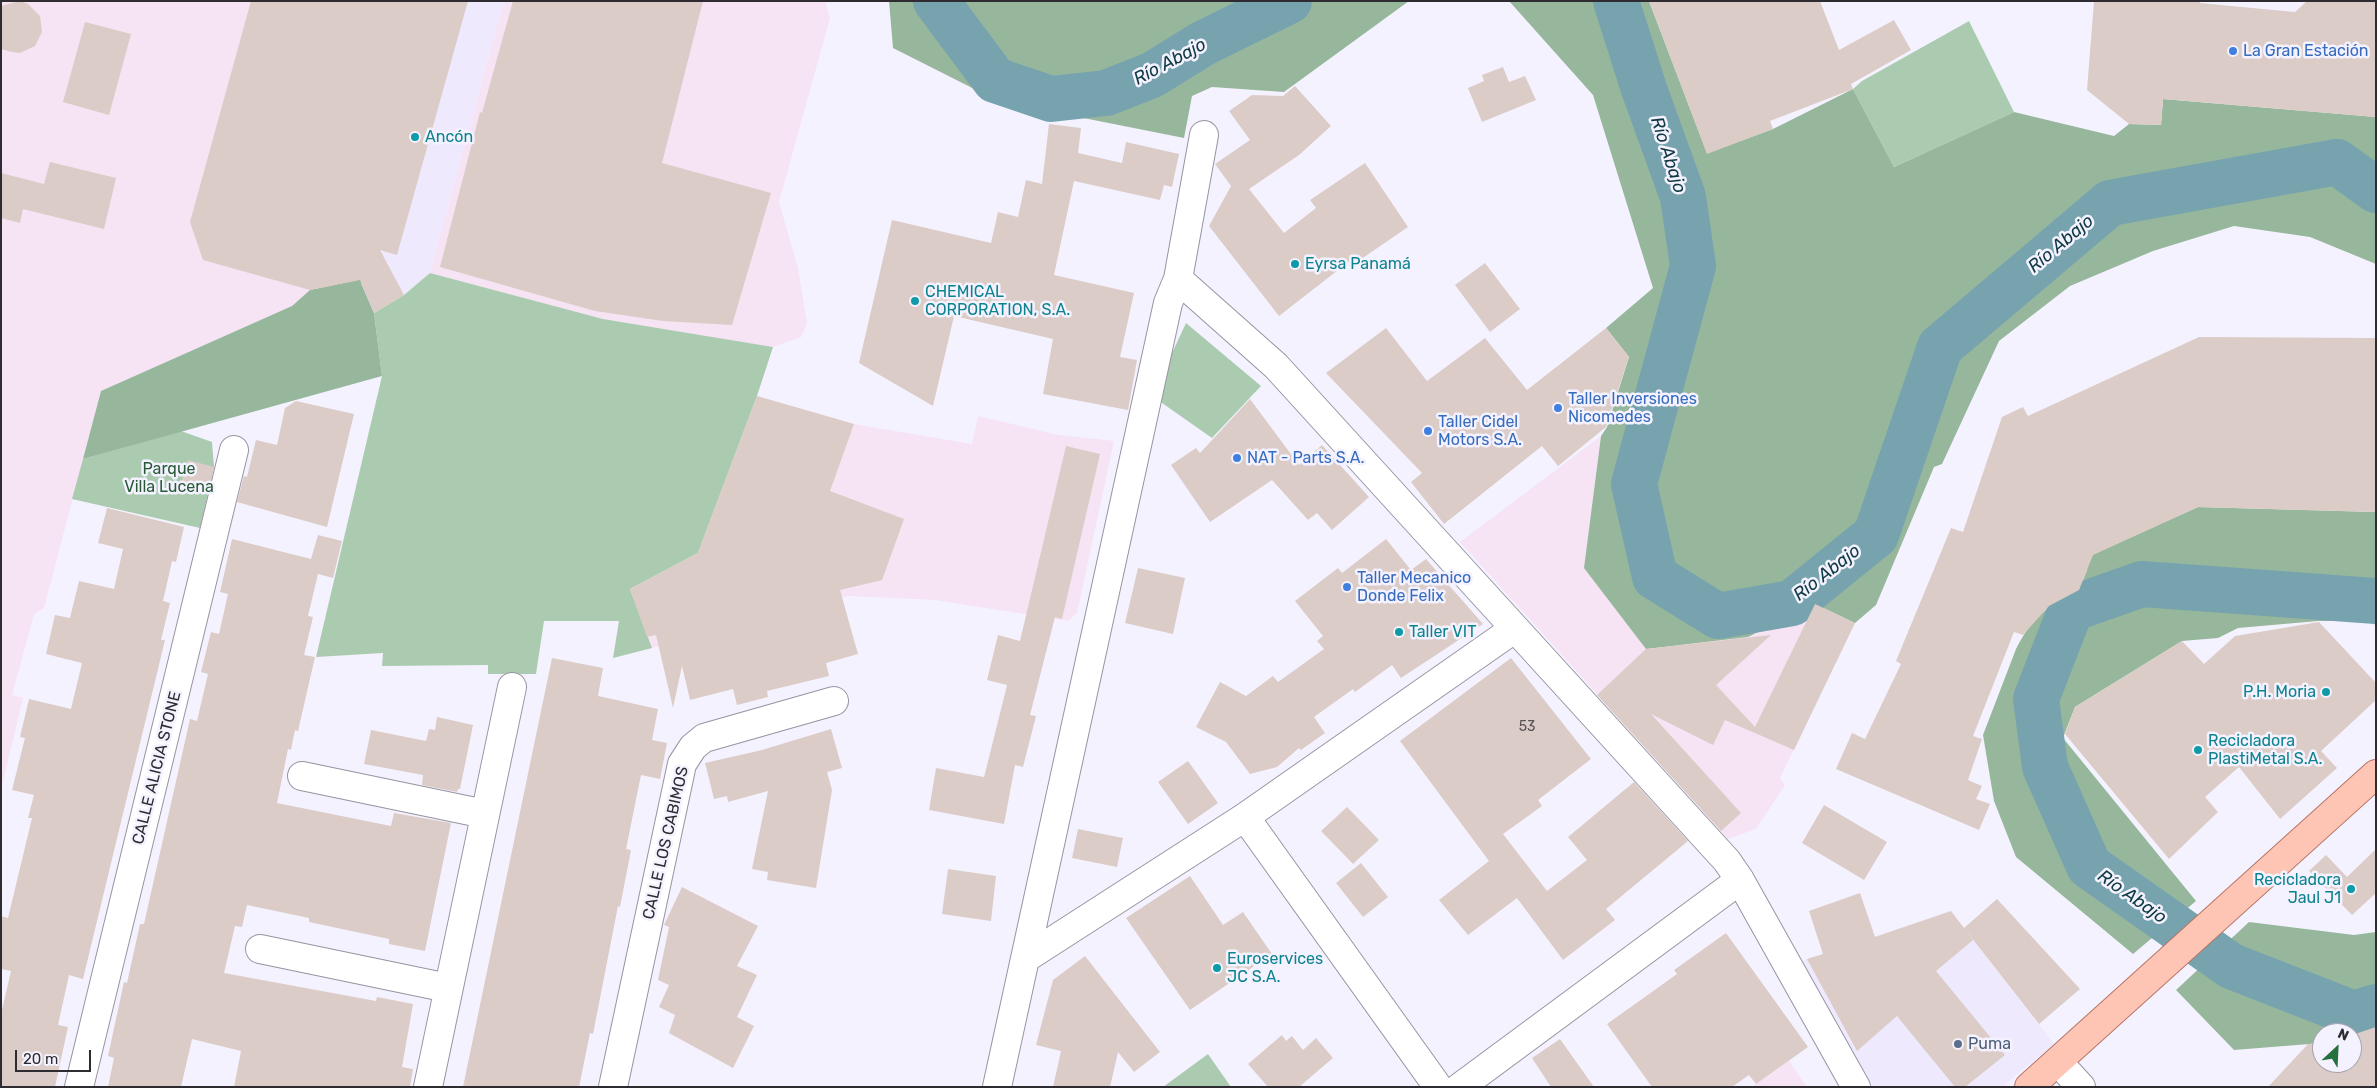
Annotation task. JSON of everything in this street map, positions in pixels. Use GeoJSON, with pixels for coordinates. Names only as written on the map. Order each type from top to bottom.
{"type":"FeatureCollection","features":[{"type":"Feature","properties":{"kind":"main road"},"geometry":{"type":"LineString","coordinates":[[2029,1087],[2376,774]]}},
{"type":"Feature","properties":{"kind":"street"},"geometry":{"type":"LineString","coordinates":[[997,1087],[1168,303],[1178,279],[1204,135]]}},
{"type":"Feature","properties":{"kind":"street"},"geometry":{"type":"LineString","coordinates":[[1178,279],[1276,366],[1727,862],[1740,880],[1856,1087]]}},
{"type":"Feature","properties":{"kind":"street","name":"CALLE ALICIA STONE"},"geometry":{"type":"LineString","coordinates":[[80,1087],[234,450]]}},
{"type":"Feature","properties":{"kind":"street"},"geometry":{"type":"LineString","coordinates":[[1026,958],[1245,817],[1514,629]]}},
{"type":"Feature","properties":{"kind":"street"},"geometry":{"type":"LineString","coordinates":[[428,1087],[512,687]]}},
{"type":"Feature","properties":{"kind":"street","name":"CALLE LOS CABIMOS"},"geometry":{"type":"LineString","coordinates":[[613,1087],[682,764],[693,747],[704,738],[834,700]]}},
{"type":"Feature","properties":{"kind":"street"},"geometry":{"type":"LineString","coordinates":[[302,776],[485,814]]}},
{"type":"Feature","properties":{"kind":"street"},"geometry":{"type":"LineString","coordinates":[[1245,817],[1438,1087]]}},
{"type":"Feature","properties":{"kind":"street"},"geometry":{"type":"LineString","coordinates":[[1460,1087],[1740,880]]}},
{"type":"Feature","properties":{"kind":"street"},"geometry":{"type":"LineString","coordinates":[[260,949],[448,988]]}},
{"type":"Feature","properties":{"kind":"street"},"geometry":{"type":"LineString","coordinates":[[2058,1062],[2081,1087]]}},
{"type":"Feature","properties":{"kind":"shaded area"},"geometry":{"type":"Polygon","coordinates":[[[1,1],[437,1],[362,279],[310,290],[292,306],[101,391],[44,608],[34,614],[12,695],[23,698],[1,790],[1,1]]]}},
{"type":"Feature","properties":{"kind":"shaded area"},"geometry":{"type":"Polygon","coordinates":[[[437,1],[504,1],[430,273],[404,295],[374,313],[361,283],[437,1]]]}},
{"type":"Feature","properties":{"kind":"shaded area"},"geometry":{"type":"Polygon","coordinates":[[[504,1],[825,1],[830,18],[779,202],[798,268],[807,324],[801,337],[773,347],[603,319],[430,273],[504,1]]]}},
{"type":"Feature","properties":{"kind":"shaded area"},"geometry":{"type":"Polygon","coordinates":[[[757,396],[854,424],[972,444],[978,416],[1059,435],[1114,441],[1077,613],[1068,621],[935,600],[849,596],[652,648],[630,589],[698,553],[757,396]]]}},
{"type":"Feature","properties":{"kind":"shaded area"},"geometry":{"type":"Polygon","coordinates":[[[1601,436],[1584,568],[1748,637],[1815,604],[1855,623],[1780,778],[1785,785],[1756,829],[1728,839],[1460,542],[1601,436]]]}},
{"type":"Feature","properties":{"kind":"shaded area"},"geometry":{"type":"Polygon","coordinates":[[[1951,911],[2054,1044],[2002,1087],[1868,1087],[1799,962],[1951,911]]]}},
{"type":"Feature","properties":{"kind":"shaded area"},"geometry":{"type":"Polygon","coordinates":[[[1789,1061],[1807,1087],[1753,1087],[1756,1084],[1789,1061]]]}},
{"type":"Feature","properties":{"kind":"green space"},"geometry":{"type":"Polygon","coordinates":[[[889,1],[1409,1],[1284,92],[1212,87],[1192,96],[1184,138],[998,101],[893,48],[889,1]]]}},
{"type":"Feature","properties":{"kind":"green space"},"geometry":{"type":"Polygon","coordinates":[[[1509,1],[1649,1],[1707,153],[1773,129],[1853,89],[1894,167],[2014,112],[2114,136],[2129,124],[2161,125],[2163,99],[2376,117],[2376,264],[2310,237],[2234,226],[2153,251],[2070,286],[1999,341],[1942,464],[1934,467],[1876,605],[1855,623],[1815,604],[1748,637],[1646,649],[1584,568],[1601,436],[1607,427],[1629,357],[1606,328],[1653,288],[1593,95],[1509,1]]]}},
{"type":"Feature","properties":{"kind":"green space"},"geometry":{"type":"Polygon","coordinates":[[[1969,21],[2014,112],[1894,167],[1853,89],[1862,81],[1969,21]]]}},
{"type":"Feature","properties":{"kind":"green space"},"geometry":{"type":"Polygon","coordinates":[[[430,273],[603,319],[773,347],[757,396],[698,553],[630,589],[652,648],[613,658],[619,621],[544,621],[536,674],[488,674],[488,665],[382,666],[383,653],[316,657],[382,376],[374,313],[404,295],[430,273]]]}},
{"type":"Feature","properties":{"kind":"green space"},"geometry":{"type":"Polygon","coordinates":[[[362,279],[361,283],[374,313],[382,376],[83,459],[101,391],[292,306],[310,290],[362,279]]]}},
{"type":"Feature","properties":{"kind":"green space"},"geometry":{"type":"Polygon","coordinates":[[[1186,323],[1261,386],[1212,438],[1152,396],[1186,323]]]}},
{"type":"Feature","properties":{"kind":"green space","name":"Parque Villa Lucena"},"geometry":{"type":"Polygon","coordinates":[[[181,431],[212,442],[214,467],[200,528],[72,499],[83,459],[181,431]]]}},
{"type":"Feature","properties":{"kind":"green space"},"geometry":{"type":"Polygon","coordinates":[[[2198,507],[2376,512],[2376,625],[2367,621],[2318,621],[2238,628],[2218,638],[2182,641],[2075,707],[2063,738],[2196,901],[2133,954],[2016,857],[1994,801],[1983,735],[2022,638],[2035,620],[2050,607],[2079,590],[2087,570],[2085,558],[2198,507]]]}},
{"type":"Feature","properties":{"kind":"green space"},"geometry":{"type":"Polygon","coordinates":[[[2249,922],[2354,935],[2376,932],[2376,1027],[2362,1032],[2362,1023],[2312,1023],[2312,1044],[2234,1050],[2176,990],[2249,922]]]}},
{"type":"Feature","properties":{"kind":"green space"},"geometry":{"type":"Polygon","coordinates":[[[1208,1054],[1231,1087],[1163,1087],[1208,1054]]]}},
{"type":"Feature","properties":{"kind":"building"},"geometry":{"type":"Polygon","coordinates":[[[20,1],[28,4],[40,16],[42,32],[35,46],[20,53],[1,49],[1,6],[20,1]]]}},
{"type":"Feature","properties":{"kind":"building"},"geometry":{"type":"Polygon","coordinates":[[[251,1],[468,1],[397,255],[380,250],[404,295],[374,313],[360,280],[310,290],[203,260],[190,222],[251,1]]]}},
{"type":"Feature","properties":{"kind":"building"},"geometry":{"type":"Polygon","coordinates":[[[513,1],[703,1],[662,163],[771,193],[732,325],[663,321],[595,311],[440,267],[480,112],[482,113],[513,1]]]}},
{"type":"Feature","properties":{"kind":"building"},"geometry":{"type":"Polygon","coordinates":[[[1649,1],[1820,1],[1839,50],[1894,20],[1911,50],[1851,84],[1853,89],[1770,121],[1773,129],[1707,154],[1649,1]]]}},
{"type":"Feature","properties":{"kind":"building","name":"La Gran Estación"},"geometry":{"type":"Polygon","coordinates":[[[2094,1],[2199,1],[2200,3],[2295,12],[2307,1],[2376,1],[2376,117],[2163,99],[2161,125],[2129,124],[2087,90],[2094,1]]]}},
{"type":"Feature","properties":{"kind":"building"},"geometry":{"type":"Polygon","coordinates":[[[85,22],[131,34],[109,115],[63,102],[85,22]]]}},
{"type":"Feature","properties":{"kind":"building"},"geometry":{"type":"Polygon","coordinates":[[[1503,67],[1509,82],[1525,76],[1536,100],[1482,122],[1468,88],[1484,81],[1482,75],[1503,67]]]}},
{"type":"Feature","properties":{"kind":"building"},"geometry":{"type":"Polygon","coordinates":[[[1295,86],[1331,126],[1299,155],[1249,189],[1284,233],[1316,208],[1310,200],[1365,163],[1408,227],[1354,264],[1351,260],[1279,316],[1209,226],[1231,186],[1215,164],[1250,140],[1229,111],[1252,95],[1283,96],[1295,86]]]}},
{"type":"Feature","properties":{"kind":"building"},"geometry":{"type":"Polygon","coordinates":[[[1049,124],[1081,128],[1078,153],[1122,163],[1126,142],[1179,154],[1172,187],[1164,185],[1160,200],[1074,181],[1054,275],[1134,293],[1120,357],[1137,360],[1128,410],[1043,394],[1053,339],[954,316],[933,406],[859,363],[892,220],[991,243],[998,212],[1018,217],[1026,180],[1042,184],[1049,124]]]}},
{"type":"Feature","properties":{"kind":"building"},"geometry":{"type":"Polygon","coordinates":[[[50,162],[116,178],[104,229],[23,209],[20,223],[1,218],[1,173],[44,184],[50,162]]]}},
{"type":"Feature","properties":{"kind":"building"},"geometry":{"type":"Polygon","coordinates":[[[1485,263],[1520,309],[1490,332],[1455,285],[1485,263]]]}},
{"type":"Feature","properties":{"kind":"building"},"geometry":{"type":"Polygon","coordinates":[[[1386,328],[1427,381],[1485,338],[1527,390],[1606,328],[1629,357],[1606,427],[1558,466],[1542,446],[1444,524],[1411,482],[1422,473],[1326,373],[1386,328]]]}},
{"type":"Feature","properties":{"kind":"building"},"geometry":{"type":"Polygon","coordinates":[[[2199,337],[2376,338],[2376,512],[2198,507],[2093,555],[2079,590],[2049,606],[2023,635],[2014,632],[1973,736],[1982,739],[1968,780],[1982,786],[1976,799],[1990,804],[1979,830],[1836,769],[1852,733],[1865,739],[1901,664],[1896,661],[1951,528],[1963,532],[2002,417],[2023,407],[2028,416],[2199,337]]]}},
{"type":"Feature","properties":{"kind":"building"},"geometry":{"type":"Polygon","coordinates":[[[757,396],[854,424],[830,491],[904,519],[882,580],[840,590],[858,654],[826,663],[829,676],[767,691],[768,697],[737,705],[733,689],[690,700],[682,666],[673,708],[656,635],[647,637],[630,589],[698,553],[757,396]]]}},
{"type":"Feature","properties":{"kind":"building","name":"NAT - Parts S.A."},"geometry":{"type":"Polygon","coordinates":[[[1250,399],[1299,465],[1322,445],[1369,497],[1332,530],[1317,513],[1308,520],[1272,480],[1210,522],[1171,465],[1196,448],[1200,453],[1250,399]]]}},
{"type":"Feature","properties":{"kind":"building"},"geometry":{"type":"Polygon","coordinates":[[[296,401],[354,414],[327,527],[237,502],[244,476],[247,477],[256,440],[277,445],[285,408],[296,401]]]}},
{"type":"Feature","properties":{"kind":"building"},"geometry":{"type":"Polygon","coordinates":[[[1066,446],[1100,454],[1062,619],[1055,617],[1030,715],[1036,716],[1023,767],[1015,765],[1004,824],[929,810],[936,768],[984,777],[1007,685],[987,680],[998,635],[1020,641],[1066,446]]]}},
{"type":"Feature","properties":{"kind":"building"},"geometry":{"type":"Polygon","coordinates":[[[188,460],[214,467],[207,494],[180,487],[188,460]]]}},
{"type":"Feature","properties":{"kind":"building"},"geometry":{"type":"Polygon","coordinates":[[[107,508],[184,527],[176,562],[172,561],[163,601],[170,603],[161,640],[165,640],[83,979],[69,975],[58,1025],[68,1027],[55,1087],[1,1087],[1,1014],[11,971],[1,969],[1,916],[8,918],[32,818],[28,818],[34,795],[12,790],[25,738],[20,737],[29,699],[71,709],[82,663],[46,654],[55,615],[70,618],[79,581],[114,589],[123,549],[98,543],[107,508]]]}},
{"type":"Feature","properties":{"kind":"building"},"geometry":{"type":"Polygon","coordinates":[[[318,535],[342,541],[333,578],[318,574],[308,616],[313,617],[304,655],[315,657],[298,731],[295,730],[291,750],[288,749],[277,803],[391,826],[394,813],[451,823],[425,951],[389,944],[389,939],[309,922],[309,918],[247,905],[242,927],[235,926],[224,973],[376,1001],[377,997],[413,1004],[402,1067],[413,1069],[410,1087],[234,1087],[241,1051],[192,1039],[181,1087],[108,1087],[114,1058],[108,1056],[124,982],[127,983],[140,924],[144,924],[190,719],[197,721],[208,674],[201,672],[211,632],[219,634],[228,594],[220,592],[232,539],[311,559],[318,535]]]}},
{"type":"Feature","properties":{"kind":"building"},"geometry":{"type":"Polygon","coordinates":[[[1386,539],[1411,570],[1426,559],[1483,624],[1401,678],[1392,665],[1355,692],[1353,689],[1314,717],[1325,733],[1301,750],[1299,748],[1277,767],[1250,774],[1226,742],[1196,727],[1220,682],[1246,696],[1273,676],[1278,682],[1324,649],[1317,641],[1323,636],[1295,601],[1338,568],[1342,573],[1386,539]]]}},
{"type":"Feature","properties":{"kind":"building"},"geometry":{"type":"Polygon","coordinates":[[[1138,568],[1185,578],[1173,634],[1125,623],[1138,568]]]}},
{"type":"Feature","properties":{"kind":"building"},"geometry":{"type":"Polygon","coordinates":[[[1815,604],[1855,623],[1794,750],[1725,720],[1713,745],[1651,714],[1741,813],[1721,831],[1597,695],[1646,649],[1771,635],[1716,685],[1755,727],[1815,604]]]}},
{"type":"Feature","properties":{"kind":"building","name":"Recicladora PlastiMetal S.A."},"geometry":{"type":"Polygon","coordinates":[[[2319,622],[2376,683],[2376,700],[2321,751],[2337,768],[2280,819],[2239,767],[2205,797],[2218,812],[2169,859],[2065,734],[2075,707],[2182,641],[2204,664],[2235,636],[2319,622]]]}},
{"type":"Feature","properties":{"kind":"building"},"geometry":{"type":"Polygon","coordinates":[[[552,658],[603,668],[598,696],[658,709],[652,740],[667,743],[660,779],[641,775],[626,849],[631,850],[620,907],[618,906],[593,1034],[590,1033],[579,1087],[463,1087],[552,658]]]}},
{"type":"Feature","properties":{"kind":"building"},"geometry":{"type":"Polygon","coordinates":[[[1511,658],[1591,759],[1538,800],[1542,806],[1503,834],[1547,891],[1587,860],[1568,837],[1634,782],[1688,841],[1606,909],[1615,920],[1563,960],[1517,898],[1468,935],[1439,900],[1489,861],[1400,741],[1511,658]]]}},
{"type":"Feature","properties":{"kind":"building"},"geometry":{"type":"Polygon","coordinates":[[[437,717],[473,725],[460,789],[457,792],[422,785],[423,775],[364,764],[371,730],[426,741],[429,729],[435,730],[437,717]]]}},
{"type":"Feature","properties":{"kind":"building"},"geometry":{"type":"Polygon","coordinates":[[[831,729],[842,768],[827,772],[832,790],[816,888],[767,880],[768,872],[752,869],[768,791],[728,802],[727,796],[714,799],[705,763],[762,750],[831,729]]]}},
{"type":"Feature","properties":{"kind":"building"},"geometry":{"type":"Polygon","coordinates":[[[1188,761],[1218,803],[1188,824],[1158,782],[1188,761]]]}},
{"type":"Feature","properties":{"kind":"building"},"geometry":{"type":"Polygon","coordinates":[[[1824,805],[1887,842],[1864,880],[1802,843],[1824,805]]]}},
{"type":"Feature","properties":{"kind":"building"},"geometry":{"type":"Polygon","coordinates":[[[1347,807],[1379,840],[1353,864],[1321,831],[1347,807]]]}},
{"type":"Feature","properties":{"kind":"building"},"geometry":{"type":"Polygon","coordinates":[[[1078,829],[1123,838],[1117,867],[1072,858],[1078,829]]]}},
{"type":"Feature","properties":{"kind":"building","name":"Recicladora Jaul J1"},"geometry":{"type":"Polygon","coordinates":[[[2376,849],[2376,893],[2352,915],[2309,871],[2326,855],[2347,877],[2376,849]]]}},
{"type":"Feature","properties":{"kind":"building"},"geometry":{"type":"Polygon","coordinates":[[[1361,863],[1388,897],[1363,917],[1336,883],[1361,863]]]}},
{"type":"Feature","properties":{"kind":"building"},"geometry":{"type":"Polygon","coordinates":[[[948,869],[996,876],[991,921],[942,914],[948,869]]]}},
{"type":"Feature","properties":{"kind":"building"},"geometry":{"type":"Polygon","coordinates":[[[1190,876],[1223,925],[1243,912],[1272,954],[1190,1010],[1126,918],[1190,876]]]}},
{"type":"Feature","properties":{"kind":"building"},"geometry":{"type":"Polygon","coordinates":[[[682,887],[758,926],[737,966],[757,975],[737,1017],[754,1026],[733,1068],[669,1033],[675,1015],[659,1007],[669,985],[658,980],[669,927],[664,925],[682,887]]]}},
{"type":"Feature","properties":{"kind":"building"},"geometry":{"type":"Polygon","coordinates":[[[1860,893],[1875,937],[1951,911],[1973,940],[1936,971],[2005,1055],[1965,1087],[1955,1087],[1897,1016],[1857,1051],[1807,959],[1823,954],[1809,911],[1860,893]]]}},
{"type":"Feature","properties":{"kind":"building"},"geometry":{"type":"Polygon","coordinates":[[[1997,899],[2080,989],[2039,1024],[1964,928],[1997,899]]]}},
{"type":"Feature","properties":{"kind":"building"},"geometry":{"type":"Polygon","coordinates":[[[1726,933],[1808,1047],[1756,1084],[1749,1075],[1732,1087],[1652,1087],[1607,1024],[1677,974],[1674,970],[1726,933]]]}},
{"type":"Feature","properties":{"kind":"building"},"geometry":{"type":"Polygon","coordinates":[[[1085,956],[1160,1052],[1134,1072],[1118,1052],[1110,1087],[1053,1087],[1061,1051],[1036,1045],[1053,980],[1085,956]]]}},
{"type":"Feature","properties":{"kind":"building"},"geometry":{"type":"Polygon","coordinates":[[[2376,1027],[2376,1087],[2268,1087],[2308,1044],[2312,1044],[2312,1073],[2362,1073],[2362,1032],[2376,1027]]]}},
{"type":"Feature","properties":{"kind":"building"},"geometry":{"type":"Polygon","coordinates":[[[1282,1035],[1286,1041],[1292,1036],[1303,1050],[1316,1038],[1333,1058],[1299,1087],[1268,1087],[1248,1064],[1282,1035]]]}},
{"type":"Feature","properties":{"kind":"building"},"geometry":{"type":"Polygon","coordinates":[[[1560,1039],[1594,1087],[1551,1087],[1532,1058],[1560,1039]]]}},
{"type":"Feature","properties":{"kind":"waterway","name":"Río Abajo"},"geometry":{"type":"LineString","coordinates":[[936,1],[995,80],[1051,99],[1106,93],[1152,75],[1202,44],[1289,1]]}},
{"type":"Feature","properties":{"kind":"waterway","name":"Río Abajo"},"geometry":{"type":"LineString","coordinates":[[1616,1],[1644,89],[1683,197],[1693,266],[1634,484],[1655,577],[1718,616],[1792,603],[1876,535],[1940,347],[2110,203],[2337,162],[2376,190]]}},
{"type":"Feature","properties":{"kind":"waterway","name":"Río Abajo"},"geometry":{"type":"LineString","coordinates":[[2376,601],[2142,584],[2071,609],[2036,699],[2045,767],[2089,866],[2231,966],[2354,1014],[2376,1007]]}},
{"type":"Feature","properties":{"kind":"place","name":"La Gran Estación"},"geometry":{"type":"Point","coordinates":[2233,51]}},
{"type":"Feature","properties":{"kind":"place","name":"Ancón"},"geometry":{"type":"Point","coordinates":[415,137]}},
{"type":"Feature","properties":{"kind":"place","name":"Eyrsa Panamá"},"geometry":{"type":"Point","coordinates":[1295,264]}},
{"type":"Feature","properties":{"kind":"place","name":"CHEMICAL CORPORATION, S.A."},"geometry":{"type":"Point","coordinates":[915,301]}},
{"type":"Feature","properties":{"kind":"place","name":"Taller Inversiones Nicomedes"},"geometry":{"type":"Point","coordinates":[1558,408]}},
{"type":"Feature","properties":{"kind":"place","name":"Taller Cidel Motors S.A."},"geometry":{"type":"Point","coordinates":[1428,431]}},
{"type":"Feature","properties":{"kind":"place","name":"NAT - Parts S.A."},"geometry":{"type":"Point","coordinates":[1237,458]}},
{"type":"Feature","properties":{"kind":"place","name":"Taller Mecanico Donde Felix"},"geometry":{"type":"Point","coordinates":[1347,587]}},
{"type":"Feature","properties":{"kind":"place","name":"Taller VIT"},"geometry":{"type":"Point","coordinates":[1399,632]}},
{"type":"Feature","properties":{"kind":"place","name":"P.H. Moria"},"geometry":{"type":"Point","coordinates":[2326,692]}},
{"type":"Feature","properties":{"kind":"place","name":"Recicladora PlastiMetal S.A."},"geometry":{"type":"Point","coordinates":[2198,750]}},
{"type":"Feature","properties":{"kind":"place","name":"Recicladora Jaul J1"},"geometry":{"type":"Point","coordinates":[2351,889]}},
{"type":"Feature","properties":{"kind":"place","name":"Euroservices JC S.A."},"geometry":{"type":"Point","coordinates":[1217,968]}},
{"type":"Feature","properties":{"kind":"place","name":"Puma"},"geometry":{"type":"Point","coordinates":[1958,1044]}}]}
